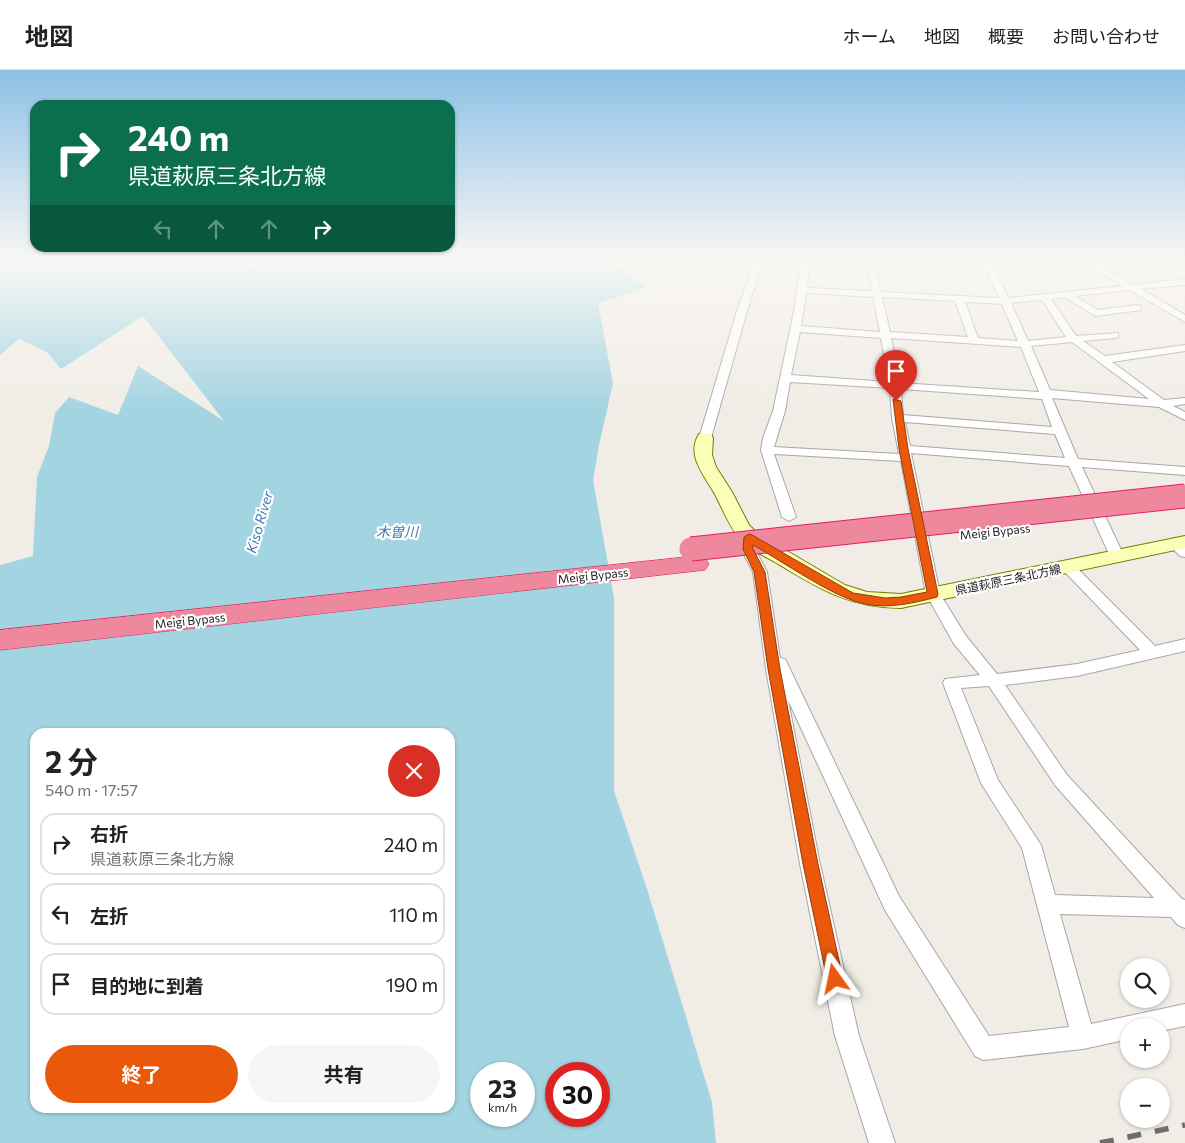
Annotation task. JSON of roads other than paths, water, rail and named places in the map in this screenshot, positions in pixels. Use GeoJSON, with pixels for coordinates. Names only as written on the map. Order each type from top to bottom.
{"type":"FeatureCollection","features":[{"type":"Feature","properties":{"kind":"highway","name":"Meigi Bypass"},"geometry":{"type":"LineString","coordinates":[[0,625],[1185,496]]}},
{"type":"Feature","properties":{"kind":"highway","name":"Meigi Bypass"},"geometry":{"type":"LineString","coordinates":[[0,640],[1185,509]]}},
{"type":"Feature","properties":{"kind":"main road","name":"県道萩原三条北方線"},"geometry":{"type":"LineString","coordinates":[[705,438],[702,453],[705,466],[722,492],[732,513],[749,537],[849,596],[866,600],[901,601],[1118,556],[1182,546]]}},
{"type":"Feature","properties":{"kind":"street"},"geometry":{"type":"LineString","coordinates":[[705,438],[742,311]]}},
{"type":"Feature","properties":{"kind":"street"},"geometry":{"type":"LineString","coordinates":[[789,517],[767,450],[769,438],[779,411],[798,311]]}},
{"type":"Feature","properties":{"kind":"street"},"geometry":{"type":"LineString","coordinates":[[880,311],[895,385],[904,453],[933,594],[960,640],[993,680],[1061,780],[1182,911]]}},
{"type":"Feature","properties":{"kind":"street"},"geometry":{"type":"LineString","coordinates":[[963,311],[974,341]]}},
{"type":"Feature","properties":{"kind":"street"},"geometry":{"type":"LineString","coordinates":[[1009,311],[1047,395],[1059,431],[1118,556]]}},
{"type":"Feature","properties":{"kind":"street"},"geometry":{"type":"LineString","coordinates":[[1054,311],[1072,338],[1162,404],[1185,417]]}},
{"type":"Feature","properties":{"kind":"street"},"geometry":{"type":"LineString","coordinates":[[1093,311],[1096,313],[1112,311]]}},
{"type":"Feature","properties":{"kind":"street"},"geometry":{"type":"LineString","coordinates":[[1171,311],[1185,319]]}},
{"type":"Feature","properties":{"kind":"street"},"geometry":{"type":"LineString","coordinates":[[795,329],[1025,344],[1114,335]]}},
{"type":"Feature","properties":{"kind":"street"},"geometry":{"type":"LineString","coordinates":[[1102,360],[1185,348]]}},
{"type":"Feature","properties":{"kind":"street"},"geometry":{"type":"LineString","coordinates":[[1167,350],[1185,361]]}},
{"type":"Feature","properties":{"kind":"street"},"geometry":{"type":"LineString","coordinates":[[785,378],[1162,404],[1185,401]]}},
{"type":"Feature","properties":{"kind":"street"},"geometry":{"type":"LineString","coordinates":[[898,418],[1059,431]]}},
{"type":"Feature","properties":{"kind":"street"},"geometry":{"type":"LineString","coordinates":[[767,450],[904,453],[1185,471]]}},
{"type":"Feature","properties":{"kind":"street"},"geometry":{"type":"LineString","coordinates":[[749,537],[748,549],[760,572],[774,669],[810,864],[847,1036],[882,1143]]}},
{"type":"Feature","properties":{"kind":"street"},"geometry":{"type":"LineString","coordinates":[[1067,566],[1151,652]]}},
{"type":"Feature","properties":{"kind":"street"},"geometry":{"type":"LineString","coordinates":[[1083,1036],[1031,845],[990,783],[951,683],[1076,670],[1185,644]]}},
{"type":"Feature","properties":{"kind":"street"},"geometry":{"type":"LineString","coordinates":[[772,648],[892,903],[983,1048],[1083,1036],[1120,1028]]}},
{"type":"Feature","properties":{"kind":"street"},"geometry":{"type":"LineString","coordinates":[[1048,904],[1182,911]]}},
{"type":"Feature","properties":{"kind":"street"},"geometry":{"type":"LineString","coordinates":[[1170,1018],[1185,1015]]}},
{"type":"Feature","properties":{"kind":"water","name":"木曽川"},"geometry":{"type":"Polygon","coordinates":[[[0,311],[600,311],[613,383],[593,480],[614,598],[614,791],[647,889],[712,1102],[716,1143],[0,1143],[0,565],[33,556],[37,477],[49,446],[55,413],[69,397],[118,415],[138,366],[224,421],[143,316],[61,369],[47,352],[19,339],[0,355],[0,311]]]}},
{"type":"Feature","properties":{"kind":"railway"},"geometry":{"type":"LineString","coordinates":[[1100,1143],[1185,1125]]}},
{"type":"Feature","properties":{"kind":"water label","name":"Kiso River"},"geometry":{"type":"Point","coordinates":[259,522]}}]}
